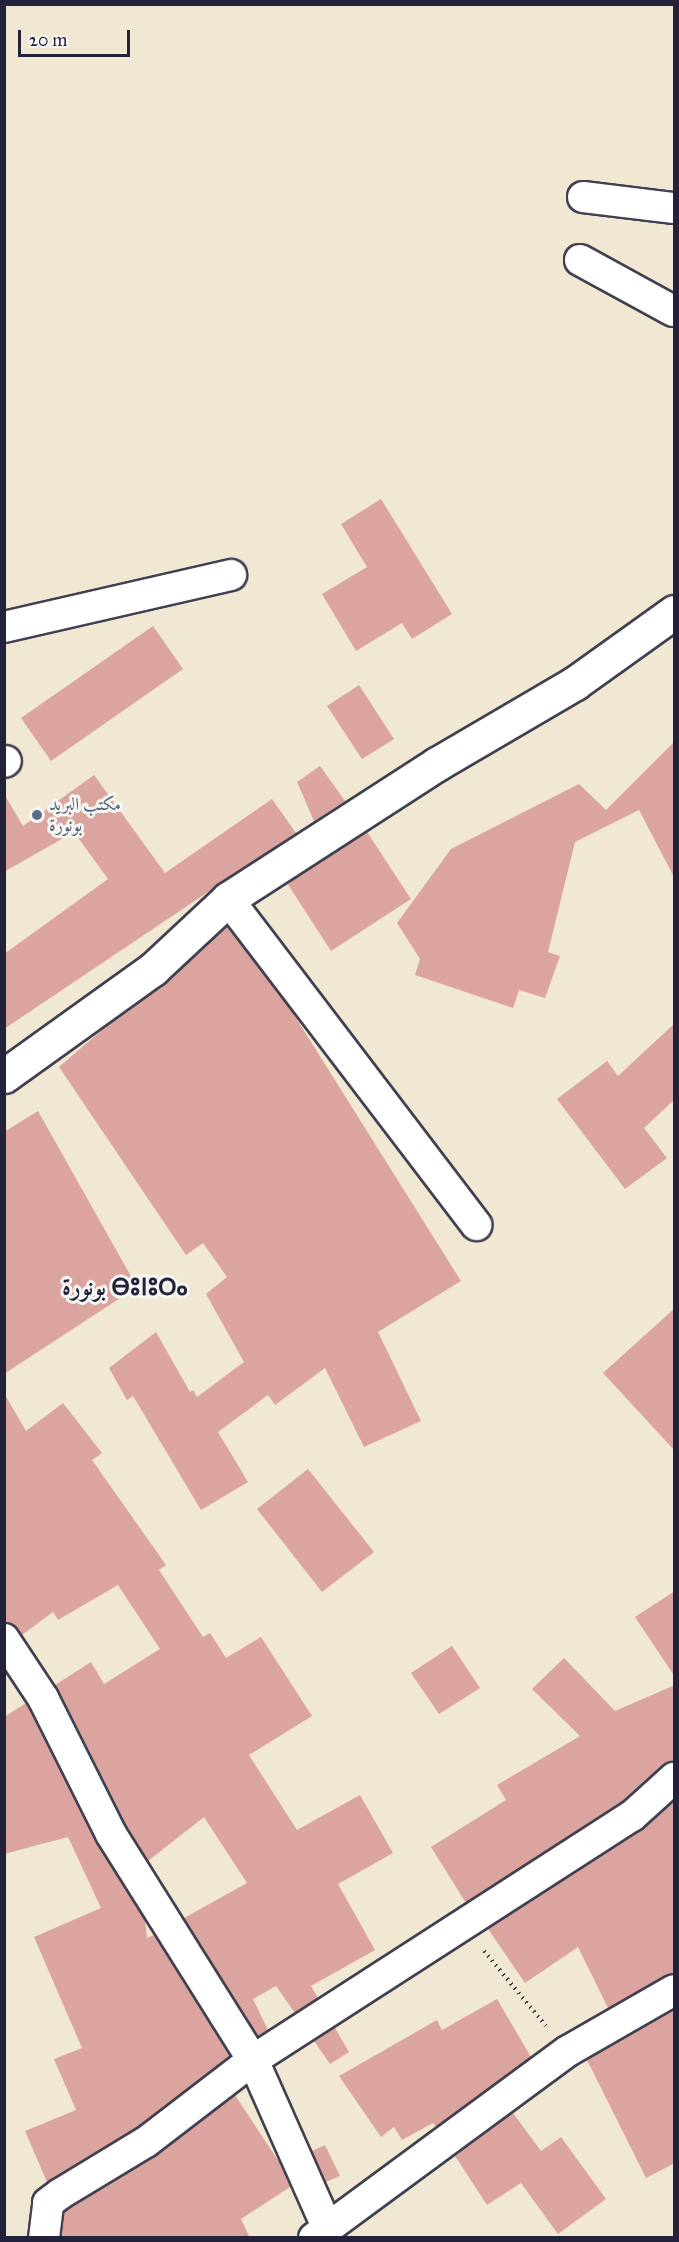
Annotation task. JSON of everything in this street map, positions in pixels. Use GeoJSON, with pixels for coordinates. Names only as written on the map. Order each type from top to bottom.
{"type":"FeatureCollection","features":[{"type":"Feature","properties":{"kind":"street"},"geometry":{"type":"LineString","coordinates":[[583,196],[675,208]]}},
{"type":"Feature","properties":{"kind":"street"},"geometry":{"type":"LineString","coordinates":[[580,260],[674,310]]}},
{"type":"Feature","properties":{"kind":"street"},"geometry":{"type":"LineString","coordinates":[[4,627],[231,575]]}},
{"type":"Feature","properties":{"kind":"street"},"geometry":{"type":"LineString","coordinates":[[4,1076],[153,969],[228,899],[437,764],[575,683],[675,612]]}},
{"type":"Feature","properties":{"kind":"street"},"geometry":{"type":"LineString","coordinates":[[228,899],[476,1225]]}},
{"type":"Feature","properties":{"kind":"street"},"geometry":{"type":"LineString","coordinates":[[4,1639],[43,1698],[111,1834],[253,2060],[320,2231],[568,2051],[675,1990]]}},
{"type":"Feature","properties":{"kind":"street"},"geometry":{"type":"LineString","coordinates":[[44,2238],[48,2203],[146,2142],[253,2060],[632,1816],[675,1778]]}},
{"type":"Feature","properties":{"kind":"path"},"geometry":{"type":"LineString","coordinates":[[465,1922],[491,1963],[568,2051]]}},
{"type":"Feature","properties":{"kind":"building"},"geometry":{"type":"Polygon","coordinates":[[[381,499],[452,614],[412,639],[402,623],[356,651],[322,594],[367,567],[341,524],[381,499]]]}},
{"type":"Feature","properties":{"kind":"building"},"geometry":{"type":"Polygon","coordinates":[[[153,626],[183,669],[51,761],[21,718],[153,626]]]}},
{"type":"Feature","properties":{"kind":"building"},"geometry":{"type":"Polygon","coordinates":[[[359,685],[394,739],[362,759],[327,706],[359,685]]]}},
{"type":"Feature","properties":{"kind":"building"},"geometry":{"type":"Polygon","coordinates":[[[675,741],[675,879],[639,810],[575,842],[548,952],[560,956],[545,998],[519,990],[513,1008],[415,975],[420,959],[397,923],[451,849],[579,784],[606,810],[675,741]]]}},
{"type":"Feature","properties":{"kind":"building"},"geometry":{"type":"Polygon","coordinates":[[[320,766],[345,801],[314,821],[297,782],[320,766]]]}},
{"type":"Feature","properties":{"kind":"building"},"geometry":{"type":"Polygon","coordinates":[[[94,775],[165,873],[272,799],[296,833],[4,1029],[4,954],[108,879],[74,832],[4,872],[4,794],[23,826],[94,775]]]}},
{"type":"Feature","properties":{"kind":"building"},"geometry":{"type":"Polygon","coordinates":[[[367,832],[411,899],[331,951],[287,883],[367,832]]]}},
{"type":"Feature","properties":{"kind":"building"},"geometry":{"type":"Polygon","coordinates":[[[227,926],[291,1010],[461,1281],[378,1332],[421,1421],[364,1447],[325,1368],[275,1405],[268,1395],[218,1432],[248,1482],[201,1510],[133,1396],[127,1400],[109,1368],[156,1332],[190,1392],[193,1390],[197,1397],[244,1362],[206,1294],[227,1277],[203,1243],[186,1255],[59,1067],[109,1024],[166,983],[227,926]]]}},
{"type":"Feature","properties":{"kind":"building"},"geometry":{"type":"Polygon","coordinates":[[[675,1023],[675,1099],[644,1128],[667,1158],[625,1189],[557,1099],[607,1061],[618,1076],[675,1023]]]}},
{"type":"Feature","properties":{"kind":"building"},"geometry":{"type":"Polygon","coordinates":[[[38,1111],[137,1287],[4,1374],[4,1132],[38,1111]]]}},
{"type":"Feature","properties":{"kind":"building"},"geometry":{"type":"Polygon","coordinates":[[[675,1308],[675,1451],[603,1373],[675,1308]]]}},
{"type":"Feature","properties":{"kind":"building"},"geometry":{"type":"Polygon","coordinates":[[[4,1393],[26,1431],[63,1403],[102,1453],[92,1460],[166,1565],[159,1570],[203,1637],[210,1633],[226,1658],[261,1637],[312,1716],[249,1755],[297,1830],[360,1795],[393,1853],[338,1884],[375,1950],[311,1986],[318,1998],[295,2013],[276,1986],[253,1999],[268,2030],[258,2036],[184,1918],[247,1883],[204,1817],[148,1861],[126,1826],[55,1685],[91,1662],[104,1684],[160,1649],[118,1585],[58,1620],[53,1612],[22,1635],[12,1624],[4,1622],[4,1393]]]}},
{"type":"Feature","properties":{"kind":"building"},"geometry":{"type":"Polygon","coordinates":[[[308,1469],[374,1552],[322,1592],[257,1509],[308,1469]]]}},
{"type":"Feature","properties":{"kind":"building"},"geometry":{"type":"Polygon","coordinates":[[[675,1591],[675,1677],[635,1617],[675,1591]]]}},
{"type":"Feature","properties":{"kind":"building"},"geometry":{"type":"Polygon","coordinates":[[[452,1646],[480,1688],[439,1714],[411,1673],[452,1646]]]}},
{"type":"Feature","properties":{"kind":"building"},"geometry":{"type":"Polygon","coordinates":[[[564,1658],[615,1711],[675,1685],[675,1761],[662,1765],[621,1802],[466,1903],[431,1847],[506,1800],[497,1785],[580,1736],[532,1689],[564,1658]]]}},
{"type":"Feature","properties":{"kind":"building"},"geometry":{"type":"Polygon","coordinates":[[[26,1703],[96,1842],[145,1920],[147,1938],[154,1935],[230,2056],[136,2128],[47,2182],[25,2131],[76,2110],[54,2059],[82,2048],[34,1937],[101,1908],[68,1837],[4,1854],[4,1717],[26,1703]]]}},
{"type":"Feature","properties":{"kind":"building"},"geometry":{"type":"Polygon","coordinates":[[[675,1801],[675,1973],[608,2008],[578,1947],[525,1983],[488,1929],[641,1831],[675,1801]]]}},
{"type":"Feature","properties":{"kind":"building"},"geometry":{"type":"Polygon","coordinates":[[[497,1999],[531,2057],[436,2127],[433,2123],[402,2140],[394,2127],[381,2137],[339,2076],[437,2020],[442,2030],[497,1999]]]}},
{"type":"Feature","properties":{"kind":"building"},"geometry":{"type":"Polygon","coordinates":[[[675,2010],[675,2163],[646,2178],[587,2060],[675,2010]]]}},
{"type":"Feature","properties":{"kind":"building"},"geometry":{"type":"Polygon","coordinates":[[[335,2028],[349,2052],[330,2064],[314,2041],[335,2028]]]}},
{"type":"Feature","properties":{"kind":"building"},"geometry":{"type":"Polygon","coordinates":[[[235,2095],[279,2162],[290,2187],[241,2219],[250,2238],[61,2238],[64,2212],[156,2156],[235,2095]]]}},
{"type":"Feature","properties":{"kind":"building"},"geometry":{"type":"Polygon","coordinates":[[[513,2113],[541,2151],[561,2137],[606,2199],[558,2234],[521,2183],[487,2205],[455,2156],[513,2113]]]}},
{"type":"Feature","properties":{"kind":"building"},"geometry":{"type":"Polygon","coordinates":[[[325,2145],[340,2176],[326,2182],[312,2151],[325,2145]]]}},
{"type":"Feature","properties":{"kind":"place","name":"مكتب البريد بونورة"},"geometry":{"type":"Point","coordinates":[37,815]}},
{"type":"Feature","properties":{"kind":"district","name":"بونورة ⴱⵓⵏⵓⵔⴰ"},"geometry":{"type":"Point","coordinates":[125,1288]}}]}
